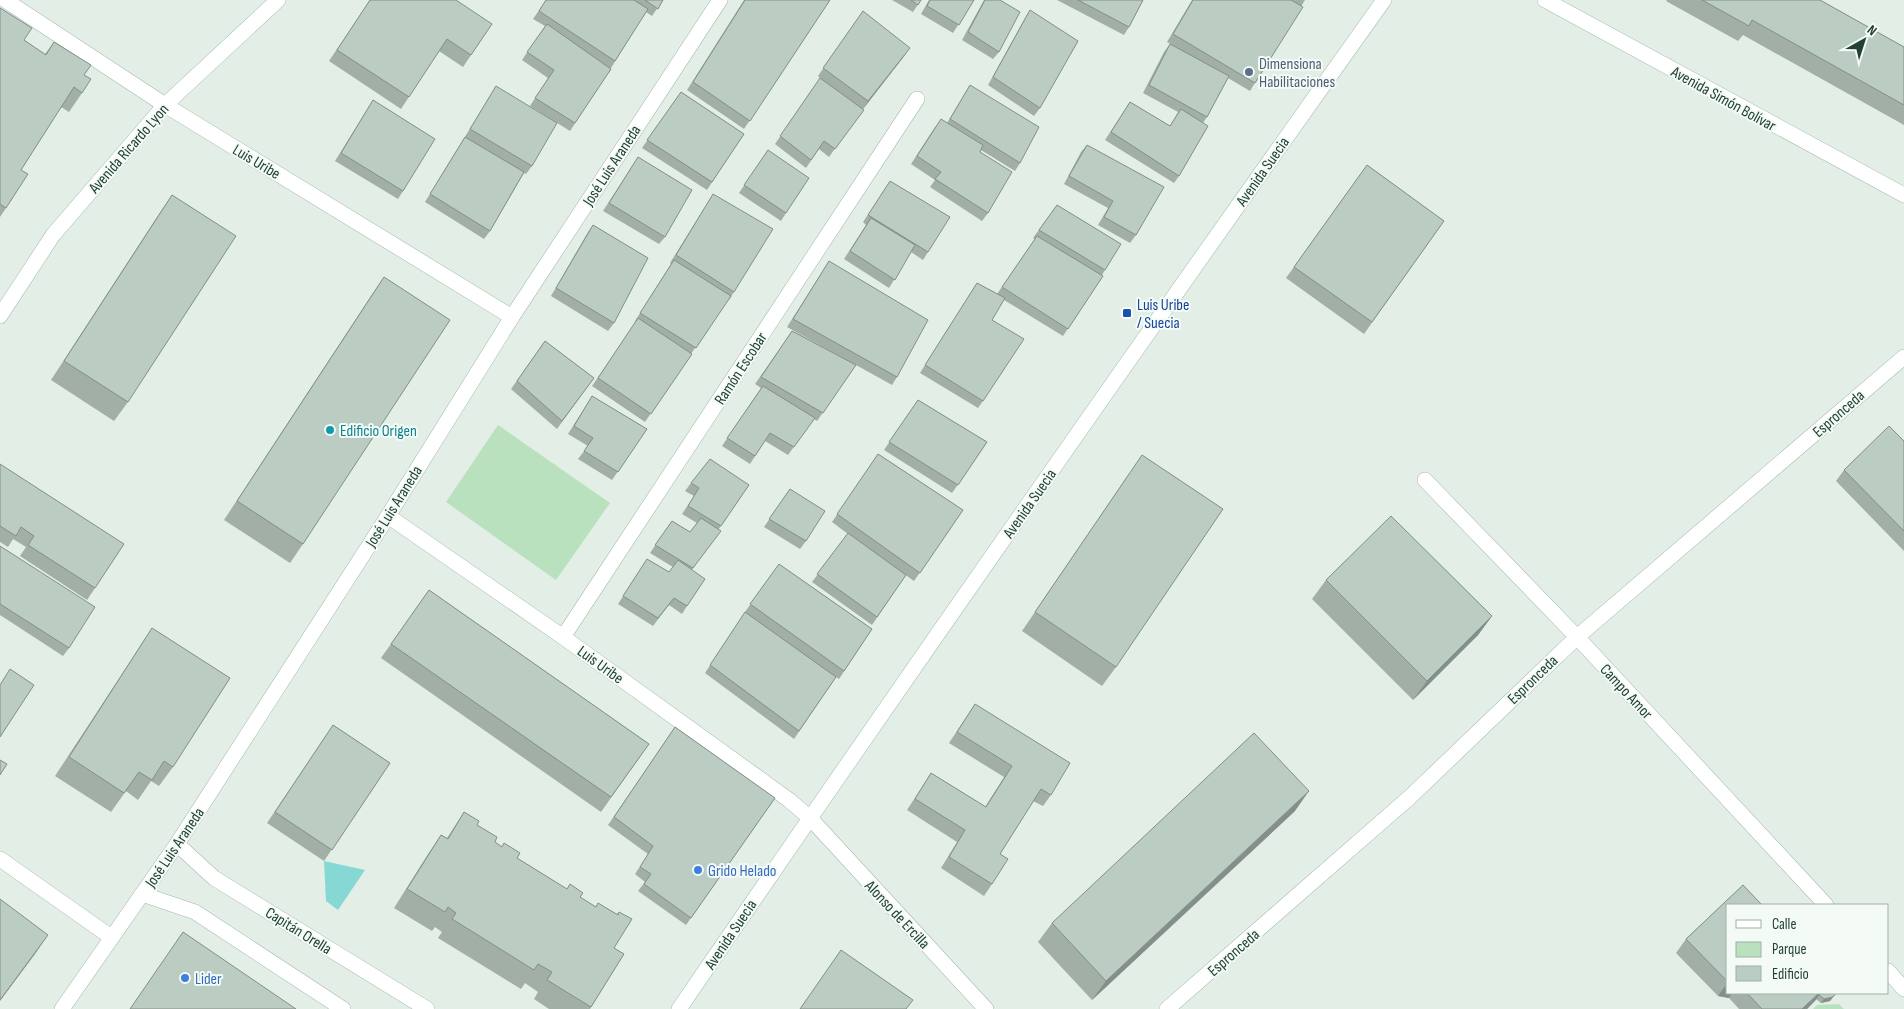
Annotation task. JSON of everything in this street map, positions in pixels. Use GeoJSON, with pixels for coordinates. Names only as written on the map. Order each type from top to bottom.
{"type":"FeatureCollection","features":[{"type":"Feature","properties":{"kind":"street","name":"Luis Uribe"},"geometry":{"type":"LineString","coordinates":[[5,0],[165,105],[512,317]]}},
{"type":"Feature","properties":{"kind":"street","name":"Avenida Ricardo Lyon"},"geometry":{"type":"LineString","coordinates":[[0,316],[53,235],[165,105],[278,0]]}},
{"type":"Feature","properties":{"kind":"street","name":"José Luis Araneda"},"geometry":{"type":"LineString","coordinates":[[62,1009],[177,844],[388,516],[512,317],[720,0]]}},
{"type":"Feature","properties":{"kind":"street","name":"Avenida Suecia"},"geometry":{"type":"LineString","coordinates":[[679,1009],[1196,263],[1384,0]]}},
{"type":"Feature","properties":{"kind":"street","name":"Avenida Simón Bolívar"},"geometry":{"type":"LineString","coordinates":[[1545,0],[1904,195]]}},
{"type":"Feature","properties":{"kind":"street","name":"Ramón Escobar"},"geometry":{"type":"LineString","coordinates":[[563,636],[917,99]]}},
{"type":"Feature","properties":{"kind":"street","name":"Espronceda"},"geometry":{"type":"LineString","coordinates":[[1167,1009],[1410,797],[1577,636],[1904,356]]}},
{"type":"Feature","properties":{"kind":"street","name":"Campo Amor"},"geometry":{"type":"LineString","coordinates":[[1425,480],[1577,636],[1825,904]]}},
{"type":"Feature","properties":{"kind":"street","name":"Luis Uribe"},"geometry":{"type":"LineString","coordinates":[[388,516],[563,636],[789,800],[810,818]]}},
{"type":"Feature","properties":{"kind":"street","name":"Alonso de Ercilla"},"geometry":{"type":"LineString","coordinates":[[810,818],[986,1009]]}},
{"type":"Feature","properties":{"kind":"street","name":"Capitán Orella"},"geometry":{"type":"LineString","coordinates":[[177,844],[214,878],[427,1009]]}},
{"type":"Feature","properties":{"kind":"street"},"geometry":{"type":"LineString","coordinates":[[0,859],[111,937]]}},
{"type":"Feature","properties":{"kind":"street"},"geometry":{"type":"LineString","coordinates":[[142,894],[196,912],[343,1009]]}},
{"type":"Feature","properties":{"kind":"street"},"geometry":{"type":"LineString","coordinates":[[1889,972],[1904,989]]}},
{"type":"Feature","properties":{"kind":"green space"},"geometry":{"type":"Polygon","coordinates":[[[498,425],[610,503],[556,580],[446,502],[498,425]]]}},
{"type":"Feature","properties":{"kind":"green space"},"geometry":{"type":"Polygon","coordinates":[[[1839,1004],[1844,1009],[1813,1009],[1817,1005],[1839,1004]]]}},
{"type":"Feature","properties":{"kind":"water"},"geometry":{"type":"Polygon","coordinates":[[[324,861],[365,870],[338,910],[326,901],[324,861]]]}},
{"type":"Feature","properties":{"kind":"building"},"geometry":{"type":"Polygon","coordinates":[[[370,0],[456,0],[492,24],[471,55],[447,39],[409,97],[337,50],[370,0]]]}},
{"type":"Feature","properties":{"kind":"building"},"geometry":{"type":"Polygon","coordinates":[[[546,0],[634,0],[648,9],[615,61],[539,11],[546,0]]]}},
{"type":"Feature","properties":{"kind":"building"},"geometry":{"type":"Polygon","coordinates":[[[645,0],[663,0],[658,9],[645,0]]]}},
{"type":"Feature","properties":{"kind":"building"},"geometry":{"type":"Polygon","coordinates":[[[745,0],[830,0],[750,121],[693,82],[745,0]]]}},
{"type":"Feature","properties":{"kind":"building"},"geometry":{"type":"Polygon","coordinates":[[[911,0],[921,0],[918,5],[911,0]]]}},
{"type":"Feature","properties":{"kind":"building"},"geometry":{"type":"Polygon","coordinates":[[[930,0],[974,0],[959,25],[927,6],[930,0]]]}},
{"type":"Feature","properties":{"kind":"building"},"geometry":{"type":"Polygon","coordinates":[[[985,0],[1000,0],[1020,12],[999,52],[968,32],[985,0]]]}},
{"type":"Feature","properties":{"kind":"building"},"geometry":{"type":"Polygon","coordinates":[[[1078,0],[1143,0],[1129,27],[1078,0]]]}},
{"type":"Feature","properties":{"kind":"building"},"geometry":{"type":"Polygon","coordinates":[[[1193,0],[1291,0],[1303,7],[1255,83],[1173,34],[1193,0]]]}},
{"type":"Feature","properties":{"kind":"building"},"geometry":{"type":"Polygon","coordinates":[[[1702,0],[1820,0],[1904,47],[1904,105],[1752,20],[1749,26],[1702,0]]]}},
{"type":"Feature","properties":{"kind":"building"},"geometry":{"type":"Polygon","coordinates":[[[0,8],[32,28],[24,40],[46,55],[54,42],[91,65],[84,75],[91,79],[82,93],[74,87],[21,170],[28,174],[6,208],[0,204],[0,8]]]}},
{"type":"Feature","properties":{"kind":"building"},"geometry":{"type":"Polygon","coordinates":[[[1030,10],[1078,41],[1040,108],[993,77],[1030,10]]]}},
{"type":"Feature","properties":{"kind":"building"},"geometry":{"type":"Polygon","coordinates":[[[863,11],[910,48],[868,101],[823,68],[863,11]]]}},
{"type":"Feature","properties":{"kind":"building"},"geometry":{"type":"Polygon","coordinates":[[[547,24],[611,69],[575,123],[535,98],[554,70],[527,52],[547,24]]]}},
{"type":"Feature","properties":{"kind":"building"},"geometry":{"type":"Polygon","coordinates":[[[1170,44],[1229,76],[1207,117],[1149,85],[1170,44]]]}},
{"type":"Feature","properties":{"kind":"building"},"geometry":{"type":"Polygon","coordinates":[[[820,78],[864,110],[835,149],[824,141],[811,160],[780,136],[820,78]]]}},
{"type":"Feature","properties":{"kind":"building"},"geometry":{"type":"Polygon","coordinates":[[[970,85],[1039,127],[1020,163],[950,119],[970,85]]]}},
{"type":"Feature","properties":{"kind":"building"},"geometry":{"type":"Polygon","coordinates":[[[496,86],[557,123],[532,166],[470,129],[496,86]]]}},
{"type":"Feature","properties":{"kind":"building"},"geometry":{"type":"Polygon","coordinates":[[[681,92],[744,134],[712,182],[647,140],[681,92]]]}},
{"type":"Feature","properties":{"kind":"building"},"geometry":{"type":"Polygon","coordinates":[[[373,100],[435,139],[403,191],[341,153],[373,100]]]}},
{"type":"Feature","properties":{"kind":"building"},"geometry":{"type":"Polygon","coordinates":[[[1130,102],[1170,126],[1181,109],[1208,126],[1179,176],[1111,132],[1130,102]]]}},
{"type":"Feature","properties":{"kind":"building"},"geometry":{"type":"Polygon","coordinates":[[[941,119],[983,145],[980,152],[1012,172],[988,213],[935,179],[941,172],[917,156],[941,119]]]}},
{"type":"Feature","properties":{"kind":"building"},"geometry":{"type":"Polygon","coordinates":[[[465,137],[524,172],[490,231],[430,194],[465,137]]]}},
{"type":"Feature","properties":{"kind":"building"},"geometry":{"type":"Polygon","coordinates":[[[1087,145],[1164,187],[1136,235],[1104,217],[1113,201],[1069,176],[1087,145]]]}},
{"type":"Feature","properties":{"kind":"building"},"geometry":{"type":"Polygon","coordinates":[[[768,150],[809,178],[786,213],[744,185],[768,150]]]}},
{"type":"Feature","properties":{"kind":"building"},"geometry":{"type":"Polygon","coordinates":[[[638,157],[692,190],[665,237],[609,203],[638,157]]]}},
{"type":"Feature","properties":{"kind":"building"},"geometry":{"type":"Polygon","coordinates":[[[1367,165],[1444,221],[1372,322],[1294,267],[1367,165]]]}},
{"type":"Feature","properties":{"kind":"building"},"geometry":{"type":"Polygon","coordinates":[[[890,181],[950,217],[928,252],[868,215],[890,181]]]}},
{"type":"Feature","properties":{"kind":"building"},"geometry":{"type":"Polygon","coordinates":[[[713,194],[773,229],[734,292],[676,255],[713,194]]]}},
{"type":"Feature","properties":{"kind":"building"},"geometry":{"type":"Polygon","coordinates":[[[172,195],[236,236],[128,402],[64,361],[172,195]]]}},
{"type":"Feature","properties":{"kind":"building"},"geometry":{"type":"Polygon","coordinates":[[[1057,205],[1121,244],[1105,270],[1039,230],[1057,205]]]}},
{"type":"Feature","properties":{"kind":"building"},"geometry":{"type":"Polygon","coordinates":[[[871,218],[915,245],[895,280],[850,251],[871,218]]]}},
{"type":"Feature","properties":{"kind":"building"},"geometry":{"type":"Polygon","coordinates":[[[593,225],[648,258],[614,323],[556,288],[593,225]]]}},
{"type":"Feature","properties":{"kind":"building"},"geometry":{"type":"Polygon","coordinates":[[[1037,236],[1103,276],[1068,329],[1002,287],[1037,236]]]}},
{"type":"Feature","properties":{"kind":"building"},"geometry":{"type":"Polygon","coordinates":[[[674,260],[731,296],[696,348],[640,313],[674,260]]]}},
{"type":"Feature","properties":{"kind":"building"},"geometry":{"type":"Polygon","coordinates":[[[829,261],[928,320],[897,377],[793,319],[829,261]]]}},
{"type":"Feature","properties":{"kind":"building","name":"Edificio Origen"},"geometry":{"type":"Polygon","coordinates":[[[384,277],[450,320],[303,544],[237,501],[384,277]]]}},
{"type":"Feature","properties":{"kind":"building"},"geometry":{"type":"Polygon","coordinates":[[[977,283],[1005,298],[992,320],[1024,339],[983,401],[925,365],[977,283]]]}},
{"type":"Feature","properties":{"kind":"building"},"geometry":{"type":"Polygon","coordinates":[[[638,318],[692,354],[651,414],[598,378],[638,318]]]}},
{"type":"Feature","properties":{"kind":"building"},"geometry":{"type":"Polygon","coordinates":[[[792,331],[856,365],[823,413],[761,377],[792,331]]]}},
{"type":"Feature","properties":{"kind":"building"},"geometry":{"type":"Polygon","coordinates":[[[545,341],[594,378],[562,421],[517,381],[545,341]]]}},
{"type":"Feature","properties":{"kind":"building"},"geometry":{"type":"Polygon","coordinates":[[[763,386],[815,418],[794,447],[770,433],[755,456],[727,438],[763,386]]]}},
{"type":"Feature","properties":{"kind":"building"},"geometry":{"type":"Polygon","coordinates":[[[592,396],[647,429],[618,472],[584,451],[593,438],[574,426],[592,396]]]}},
{"type":"Feature","properties":{"kind":"building"},"geometry":{"type":"Polygon","coordinates":[[[918,400],[987,442],[958,485],[889,442],[918,400]]]}},
{"type":"Feature","properties":{"kind":"building"},"geometry":{"type":"Polygon","coordinates":[[[1889,426],[1904,441],[1904,531],[1844,470],[1889,426]]]}},
{"type":"Feature","properties":{"kind":"building"},"geometry":{"type":"Polygon","coordinates":[[[878,454],[963,510],[920,573],[837,514],[878,454]]]}},
{"type":"Feature","properties":{"kind":"building"},"geometry":{"type":"Polygon","coordinates":[[[1142,455],[1223,509],[1116,667],[1035,612],[1142,455]]]}},
{"type":"Feature","properties":{"kind":"building"},"geometry":{"type":"Polygon","coordinates":[[[710,459],[749,485],[721,526],[688,506],[699,488],[691,483],[710,459]]]}},
{"type":"Feature","properties":{"kind":"building"},"geometry":{"type":"Polygon","coordinates":[[[0,464],[124,544],[95,588],[28,545],[34,536],[21,527],[16,536],[0,526],[0,464]]]}},
{"type":"Feature","properties":{"kind":"building"},"geometry":{"type":"Polygon","coordinates":[[[790,489],[825,511],[806,541],[769,519],[790,489]]]}},
{"type":"Feature","properties":{"kind":"building"},"geometry":{"type":"Polygon","coordinates":[[[1391,516],[1492,616],[1427,681],[1326,580],[1391,516]]]}},
{"type":"Feature","properties":{"kind":"building"},"geometry":{"type":"Polygon","coordinates":[[[701,518],[721,531],[693,568],[655,545],[672,521],[690,532],[701,518]]]}},
{"type":"Feature","properties":{"kind":"building"},"geometry":{"type":"Polygon","coordinates":[[[848,533],[906,575],[877,617],[817,574],[848,533]]]}},
{"type":"Feature","properties":{"kind":"building"},"geometry":{"type":"Polygon","coordinates":[[[0,546],[95,607],[69,648],[0,604],[0,546]]]}},
{"type":"Feature","properties":{"kind":"building"},"geometry":{"type":"Polygon","coordinates":[[[647,559],[669,572],[678,560],[705,579],[687,606],[674,598],[658,618],[623,596],[647,559]]]}},
{"type":"Feature","properties":{"kind":"building"},"geometry":{"type":"Polygon","coordinates":[[[779,564],[872,629],[844,671],[750,604],[779,564]]]}},
{"type":"Feature","properties":{"kind":"building"},"geometry":{"type":"Polygon","coordinates":[[[429,590],[649,744],[611,797],[391,644],[429,590]]]}},
{"type":"Feature","properties":{"kind":"building"},"geometry":{"type":"Polygon","coordinates":[[[745,612],[836,677],[799,731],[710,665],[745,612]]]}},
{"type":"Feature","properties":{"kind":"building"},"geometry":{"type":"Polygon","coordinates":[[[152,628],[230,678],[173,767],[164,761],[152,780],[139,772],[124,793],[69,757],[152,628]]]}},
{"type":"Feature","properties":{"kind":"building"},"geometry":{"type":"Polygon","coordinates":[[[10,669],[34,685],[0,737],[0,685],[10,669]]]}},
{"type":"Feature","properties":{"kind":"building"},"geometry":{"type":"Polygon","coordinates":[[[975,704],[1070,763],[1051,795],[1041,789],[1000,854],[1008,859],[992,884],[949,857],[965,830],[915,799],[931,773],[986,807],[1012,766],[957,732],[975,704]]]}},
{"type":"Feature","properties":{"kind":"building"},"geometry":{"type":"Polygon","coordinates":[[[333,725],[390,763],[332,850],[275,812],[333,725]]]}},
{"type":"Feature","properties":{"kind":"building"},"geometry":{"type":"Polygon","coordinates":[[[675,727],[775,798],[691,918],[644,884],[651,874],[640,867],[653,846],[614,817],[675,727]]]}},
{"type":"Feature","properties":{"kind":"building"},"geometry":{"type":"Polygon","coordinates":[[[1254,733],[1309,791],[1106,981],[1052,923],[1254,733]]]}},
{"type":"Feature","properties":{"kind":"building"},"geometry":{"type":"Polygon","coordinates":[[[0,760],[7,764],[0,775],[0,760]]]}},
{"type":"Feature","properties":{"kind":"building"},"geometry":{"type":"Polygon","coordinates":[[[464,812],[479,821],[477,825],[497,837],[495,842],[502,847],[504,843],[520,853],[517,858],[567,889],[570,884],[583,893],[580,897],[596,907],[598,903],[618,915],[619,912],[632,919],[614,948],[624,954],[591,1007],[547,980],[552,972],[538,964],[534,970],[452,919],[456,913],[448,907],[445,912],[407,889],[441,835],[448,839],[464,812]]]}},
{"type":"Feature","properties":{"kind":"building"},"geometry":{"type":"Polygon","coordinates":[[[1743,885],[1761,904],[1726,904],[1726,980],[1686,939],[1743,885]]]}},
{"type":"Feature","properties":{"kind":"building"},"geometry":{"type":"Polygon","coordinates":[[[0,899],[48,935],[0,1000],[0,899]]]}},
{"type":"Feature","properties":{"kind":"building","name":"Lider"},"geometry":{"type":"Polygon","coordinates":[[[183,932],[296,1009],[130,1009],[183,932]]]}},
{"type":"Feature","properties":{"kind":"building"},"geometry":{"type":"Polygon","coordinates":[[[841,950],[913,1000],[906,1009],[800,1009],[841,950]]]}},
{"type":"Feature","properties":{"kind":"building"},"geometry":{"type":"Polygon","coordinates":[[[1748,994],[1818,994],[1802,1009],[1762,1009],[1748,994]]]}},
{"type":"Feature","properties":{"kind":"building"},"geometry":{"type":"Polygon","coordinates":[[[1835,994],[1833,997],[1824,999],[1819,995],[1835,994]]]}},
{"type":"Feature","properties":{"kind":"place","name":"Dimensiona Habilitaciones"},"geometry":{"type":"Point","coordinates":[1249,72]}},
{"type":"Feature","properties":{"kind":"place","name":"Luis Uribe / Suecia"},"geometry":{"type":"Point","coordinates":[1127,313]}},
{"type":"Feature","properties":{"kind":"place","name":"Edificio Origen"},"geometry":{"type":"Point","coordinates":[330,430]}},
{"type":"Feature","properties":{"kind":"place","name":"Grido Helado"},"geometry":{"type":"Point","coordinates":[698,870]}},
{"type":"Feature","properties":{"kind":"place","name":"Lider"},"geometry":{"type":"Point","coordinates":[185,978]}}]}
